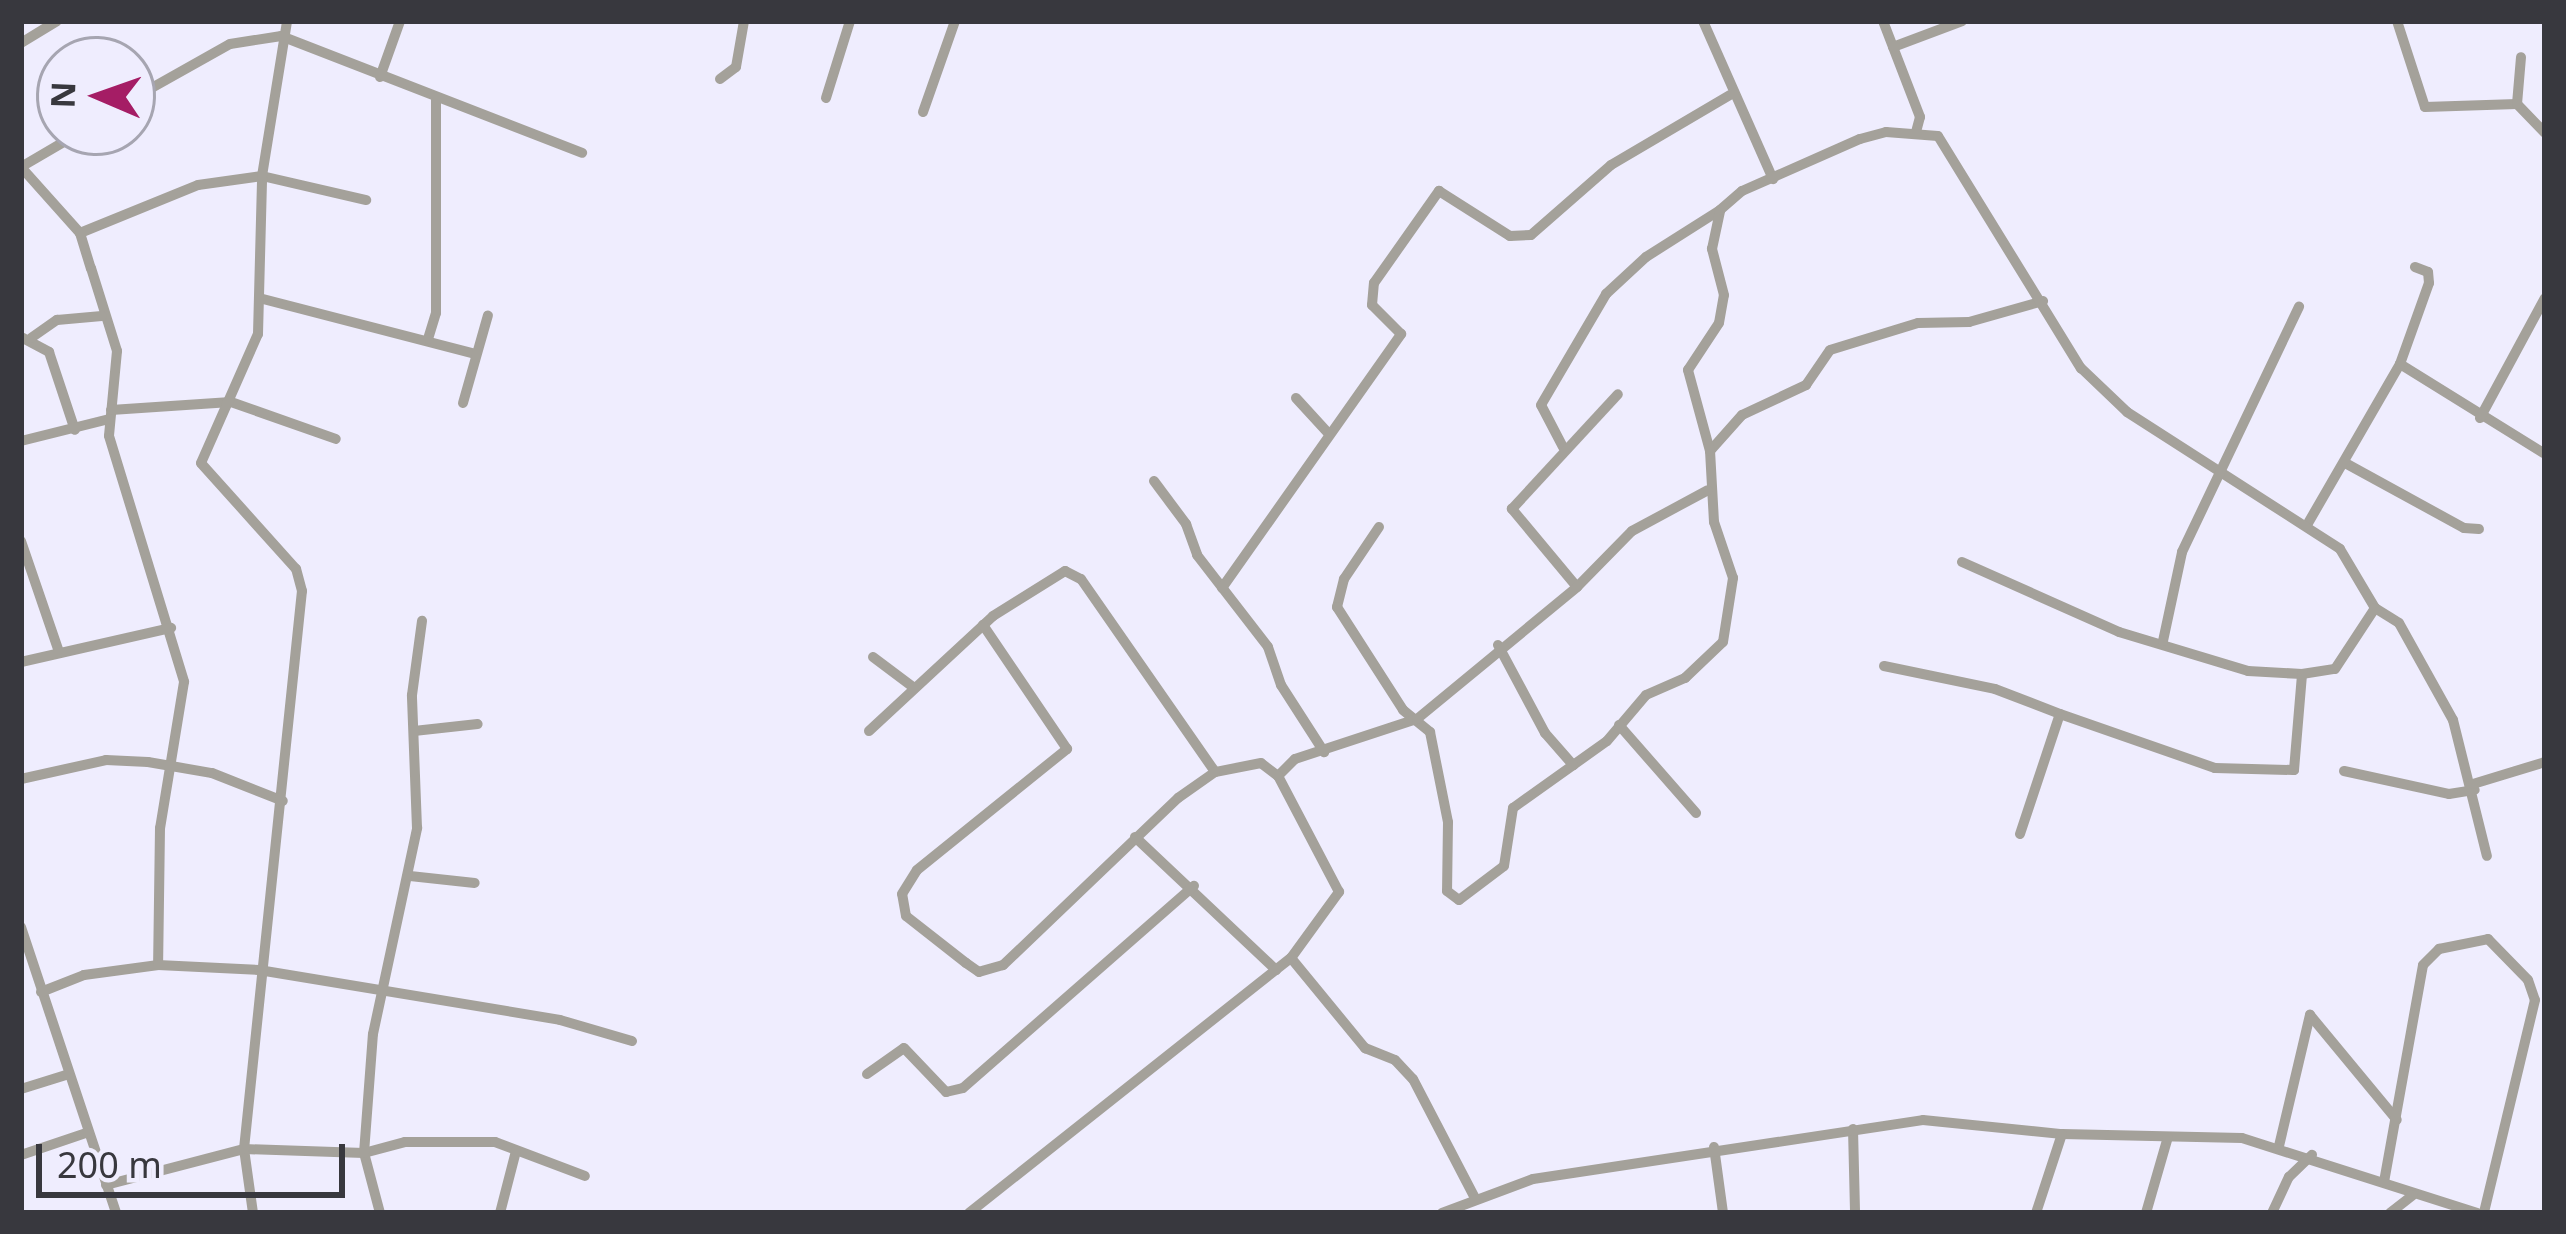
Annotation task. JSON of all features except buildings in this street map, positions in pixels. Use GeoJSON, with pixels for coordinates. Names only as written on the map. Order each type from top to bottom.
{"type":"FeatureCollection","features":[{"type":"Feature","properties":{"kind":"street"},"geometry":{"type":"LineString","coordinates":[[21,43],[43,25],[57,21]]}},
{"type":"Feature","properties":{"kind":"street"},"geometry":{"type":"LineString","coordinates":[[253,1213],[244,1149],[253,1119],[260,970],[283,801],[301,579],[201,463],[231,402],[263,298],[262,176],[287,21]]}},
{"type":"Feature","properties":{"kind":"street"},"geometry":{"type":"LineString","coordinates":[[380,77],[400,21]]}},
{"type":"Feature","properties":{"kind":"street"},"geometry":{"type":"LineString","coordinates":[[720,80],[736,67],[744,21]]}},
{"type":"Feature","properties":{"kind":"street"},"geometry":{"type":"LineString","coordinates":[[826,98],[850,21]]}},
{"type":"Feature","properties":{"kind":"street"},"geometry":{"type":"LineString","coordinates":[[923,112],[955,21]]}},
{"type":"Feature","properties":{"kind":"street"},"geometry":{"type":"LineString","coordinates":[[1703,21],[1730,95],[1773,179]]}},
{"type":"Feature","properties":{"kind":"street"},"geometry":{"type":"LineString","coordinates":[[1883,21],[1921,117],[1916,132]]}},
{"type":"Feature","properties":{"kind":"street"},"geometry":{"type":"LineString","coordinates":[[1893,47],[1962,21]]}},
{"type":"Feature","properties":{"kind":"street"},"geometry":{"type":"LineString","coordinates":[[2397,21],[2425,107],[2517,104],[2545,133]]}},
{"type":"Feature","properties":{"kind":"street"},"geometry":{"type":"LineString","coordinates":[[156,86],[230,44],[281,36],[582,153]]}},
{"type":"Feature","properties":{"kind":"street"},"geometry":{"type":"LineString","coordinates":[[2517,104],[2521,58]]}},
{"type":"Feature","properties":{"kind":"street"},"geometry":{"type":"LineString","coordinates":[[1222,589],[1401,334],[1372,305],[1374,283],[1439,190],[1510,236],[1531,235],[1611,165],[1730,95]]}},
{"type":"Feature","properties":{"kind":"street"},"geometry":{"type":"LineString","coordinates":[[428,339],[436,314],[436,97]]}},
{"type":"Feature","properties":{"kind":"street"},"geometry":{"type":"LineString","coordinates":[[1563,447],[1541,405],[1606,294],[1646,257],[1773,179],[1860,139],[1916,132],[1938,136],[2081,368],[2127,412],[2340,549],[2375,608],[2399,623],[2437,683],[2474,787],[2487,856]]}},
{"type":"Feature","properties":{"kind":"street"},"geometry":{"type":"LineString","coordinates":[[21,167],[80,233],[102,316],[117,352],[106,418],[109,436],[171,628],[186,704],[176,716],[167,764],[158,965]]}},
{"type":"Feature","properties":{"kind":"street"},"geometry":{"type":"LineString","coordinates":[[80,233],[198,185],[262,176],[366,200]]}},
{"type":"Feature","properties":{"kind":"street"},"geometry":{"type":"LineString","coordinates":[[1379,527],[1344,579],[1337,607],[1403,710],[1417,718],[1438,758],[1450,897],[1468,897],[1504,866],[1513,808],[1573,765],[1646,695],[1685,678],[1724,642],[1733,578],[1708,490],[1709,451],[1688,370],[1719,323],[1724,295],[1712,249],[1720,210]]}},
{"type":"Feature","properties":{"kind":"street"},"geometry":{"type":"LineString","coordinates":[[2307,525],[2347,464],[2400,364],[2429,283],[2428,272],[2415,267]]}},
{"type":"Feature","properties":{"kind":"street"},"geometry":{"type":"LineString","coordinates":[[263,298],[475,354]]}},
{"type":"Feature","properties":{"kind":"street"},"geometry":{"type":"LineString","coordinates":[[2480,418],[2545,298]]}},
{"type":"Feature","properties":{"kind":"street"},"geometry":{"type":"LineString","coordinates":[[1709,451],[1742,415],[1806,385],[1830,350],[2043,301]]}},
{"type":"Feature","properties":{"kind":"street"},"geometry":{"type":"LineString","coordinates":[[2163,641],[2182,552],[2216,472],[2299,307]]}},
{"type":"Feature","properties":{"kind":"street"},"geometry":{"type":"LineString","coordinates":[[464,403],[488,315]]}},
{"type":"Feature","properties":{"kind":"street"},"geometry":{"type":"LineString","coordinates":[[76,430],[49,352],[26,338],[57,320],[102,316]]}},
{"type":"Feature","properties":{"kind":"street"},"geometry":{"type":"LineString","coordinates":[[2400,364],[2480,418],[2545,454]]}},
{"type":"Feature","properties":{"kind":"street"},"geometry":{"type":"LineString","coordinates":[[1577,587],[1512,509],[1563,447],[1618,394]]}},
{"type":"Feature","properties":{"kind":"street"},"geometry":{"type":"LineString","coordinates":[[1296,398],[1329,434]]}},
{"type":"Feature","properties":{"kind":"street"},"geometry":{"type":"LineString","coordinates":[[21,441],[76,430],[106,418],[231,402],[336,439]]}},
{"type":"Feature","properties":{"kind":"street"},"geometry":{"type":"LineString","coordinates":[[2347,464],[2464,528],[2479,529]]}},
{"type":"Feature","properties":{"kind":"street"},"geometry":{"type":"LineString","coordinates":[[1154,481],[1222,589],[1268,647],[1281,685],[1324,752]]}},
{"type":"Feature","properties":{"kind":"street"},"geometry":{"type":"LineString","coordinates":[[1278,776],[1294,759],[1417,718],[1498,645],[1577,587],[1632,531],[1708,490]]}},
{"type":"Feature","properties":{"kind":"street"},"geometry":{"type":"LineString","coordinates":[[21,541],[58,652]]}},
{"type":"Feature","properties":{"kind":"street"},"geometry":{"type":"LineString","coordinates":[[1962,562],[2120,632],[2163,641],[2248,671],[2302,674],[2335,669],[2375,608]]}},
{"type":"Feature","properties":{"kind":"street"},"geometry":{"type":"LineString","coordinates":[[869,731],[983,625],[1050,576],[1064,571],[1082,579],[1215,772]]}},
{"type":"Feature","properties":{"kind":"street"},"geometry":{"type":"LineString","coordinates":[[380,1213],[364,1153],[381,996],[410,876],[422,621]]}},
{"type":"Feature","properties":{"kind":"street"},"geometry":{"type":"LineString","coordinates":[[969,1213],[1292,958],[1340,892],[1278,776],[1261,763],[1215,772],[1135,837],[992,971],[979,972],[906,916],[902,894],[917,870],[1067,749],[983,625]]}},
{"type":"Feature","properties":{"kind":"street"},"geometry":{"type":"LineString","coordinates":[[21,662],[171,628]]}},
{"type":"Feature","properties":{"kind":"street"},"geometry":{"type":"LineString","coordinates":[[1498,645],[1545,733],[1573,765]]}},
{"type":"Feature","properties":{"kind":"street"},"geometry":{"type":"LineString","coordinates":[[873,657],[913,687]]}},
{"type":"Feature","properties":{"kind":"street"},"geometry":{"type":"LineString","coordinates":[[1885,666],[1995,689],[2215,768],[2294,770],[2302,674]]}},
{"type":"Feature","properties":{"kind":"street"},"geometry":{"type":"LineString","coordinates":[[2020,834],[2060,714]]}},
{"type":"Feature","properties":{"kind":"street"},"geometry":{"type":"LineString","coordinates":[[414,731],[478,724]]}},
{"type":"Feature","properties":{"kind":"street"},"geometry":{"type":"LineString","coordinates":[[1619,725],[1696,813]]}},
{"type":"Feature","properties":{"kind":"street"},"geometry":{"type":"LineString","coordinates":[[21,779],[106,760],[167,764],[283,801]]}},
{"type":"Feature","properties":{"kind":"street"},"geometry":{"type":"LineString","coordinates":[[2344,771],[2449,794],[2545,762]]}},
{"type":"Feature","properties":{"kind":"street"},"geometry":{"type":"LineString","coordinates":[[1135,837],[1194,886],[1276,970]]}},
{"type":"Feature","properties":{"kind":"street"},"geometry":{"type":"LineString","coordinates":[[410,876],[475,883]]}},
{"type":"Feature","properties":{"kind":"street"},"geometry":{"type":"LineString","coordinates":[[867,1074],[904,1048],[946,1092],[963,1088],[1194,886]]}},
{"type":"Feature","properties":{"kind":"street"},"geometry":{"type":"LineString","coordinates":[[21,927],[66,1075],[116,1213]]}},
{"type":"Feature","properties":{"kind":"street"},"geometry":{"type":"LineString","coordinates":[[1442,1213],[1475,1198],[1714,1147],[1852,1129],[1980,1120],[2062,1134],[2278,1146],[2413,1195],[2480,1213],[2535,1005],[2528,980],[2493,940],[2428,954],[2384,1182]]}},
{"type":"Feature","properties":{"kind":"street"},"geometry":{"type":"LineString","coordinates":[[1292,958],[1365,1048],[1395,1060],[1413,1079],[1475,1198]]}},
{"type":"Feature","properties":{"kind":"street"},"geometry":{"type":"LineString","coordinates":[[41,992],[84,975],[158,965],[260,970],[381,996],[560,1020],[632,1041]]}},
{"type":"Feature","properties":{"kind":"street"},"geometry":{"type":"LineString","coordinates":[[2278,1146],[2310,1016],[2397,1120]]}},
{"type":"Feature","properties":{"kind":"street"},"geometry":{"type":"LineString","coordinates":[[21,1088],[66,1075]]}},
{"type":"Feature","properties":{"kind":"street"},"geometry":{"type":"LineString","coordinates":[[1852,1129],[1855,1213]]}},
{"type":"Feature","properties":{"kind":"street"},"geometry":{"type":"LineString","coordinates":[[21,1155],[86,1133]]}},
{"type":"Feature","properties":{"kind":"street"},"geometry":{"type":"LineString","coordinates":[[2036,1213],[2062,1134]]}},
{"type":"Feature","properties":{"kind":"street"},"geometry":{"type":"LineString","coordinates":[[2146,1213],[2168,1137]]}},
{"type":"Feature","properties":{"kind":"street"},"geometry":{"type":"LineString","coordinates":[[106,1185],[244,1149],[364,1153],[405,1142],[494,1142],[585,1176]]}},
{"type":"Feature","properties":{"kind":"street"},"geometry":{"type":"LineString","coordinates":[[1714,1147],[1723,1213]]}},
{"type":"Feature","properties":{"kind":"street"},"geometry":{"type":"LineString","coordinates":[[500,1213],[516,1151]]}},
{"type":"Feature","properties":{"kind":"street"},"geometry":{"type":"LineString","coordinates":[[2272,1213],[2289,1178],[2312,1155]]}},
{"type":"Feature","properties":{"kind":"street"},"geometry":{"type":"LineString","coordinates":[[2390,1213],[2413,1195]]}}]}
